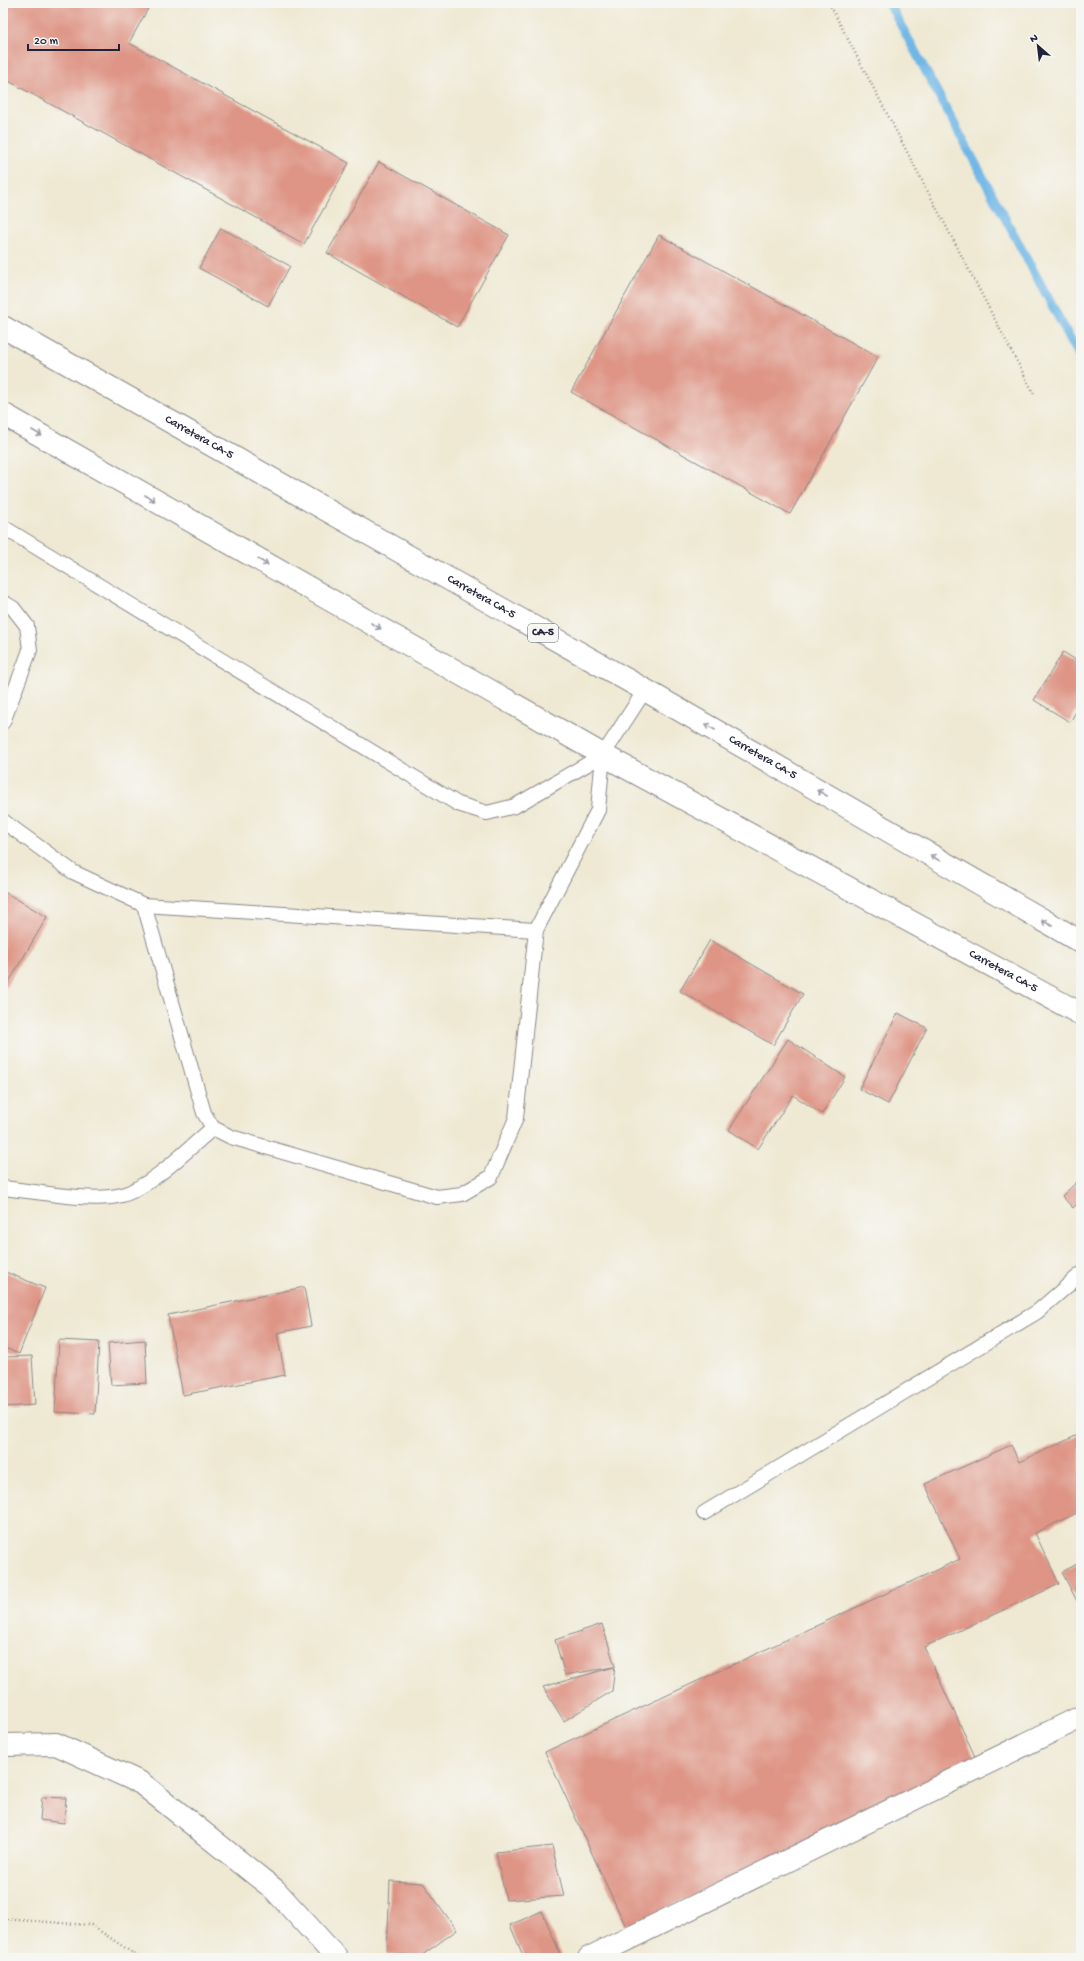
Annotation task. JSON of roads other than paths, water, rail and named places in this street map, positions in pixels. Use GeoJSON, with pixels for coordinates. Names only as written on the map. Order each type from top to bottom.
{"type":"FeatureCollection","features":[{"type":"Feature","properties":{"kind":"main road","name":"Carretera CA-5"},"geometry":{"type":"LineString","coordinates":[[3,327],[645,690],[1081,942]]}},
{"type":"Feature","properties":{"kind":"main road","name":"Carretera CA-5"},"geometry":{"type":"LineString","coordinates":[[3,414],[603,756],[1081,1014]]}},
{"type":"Feature","properties":{"kind":"main road"},"geometry":{"type":"LineString","coordinates":[[589,1958],[1081,1717]]}},
{"type":"Feature","properties":{"kind":"main road"},"geometry":{"type":"LineString","coordinates":[[3,1745],[56,1744],[141,1783],[275,1890],[337,1958]]}},
{"type":"Feature","properties":{"kind":"lane"},"geometry":{"type":"LineString","coordinates":[[3,527],[458,804],[487,813],[514,806],[603,756]]}},
{"type":"Feature","properties":{"kind":"lane"},"geometry":{"type":"LineString","coordinates":[[3,602],[13,608],[27,626],[30,650],[3,722]]}},
{"type":"Feature","properties":{"kind":"lane"},"geometry":{"type":"LineString","coordinates":[[144,905],[204,1113],[213,1128],[231,1137],[437,1197],[462,1194],[491,1178],[516,1118],[536,930],[598,810],[603,756],[645,690]]}},
{"type":"Feature","properties":{"kind":"lane"},"geometry":{"type":"LineString","coordinates":[[3,821],[73,872],[144,905],[536,930]]}},
{"type":"Feature","properties":{"kind":"lane"},"geometry":{"type":"LineString","coordinates":[[3,1188],[98,1198],[123,1195],[148,1182],[213,1128]]}},
{"type":"Feature","properties":{"kind":"lane"},"geometry":{"type":"LineString","coordinates":[[704,1513],[1037,1312],[1081,1274]]}},
{"type":"Feature","properties":{"kind":"waterway"},"geometry":{"type":"LineString","coordinates":[[889,3],[1081,359]]}}]}
